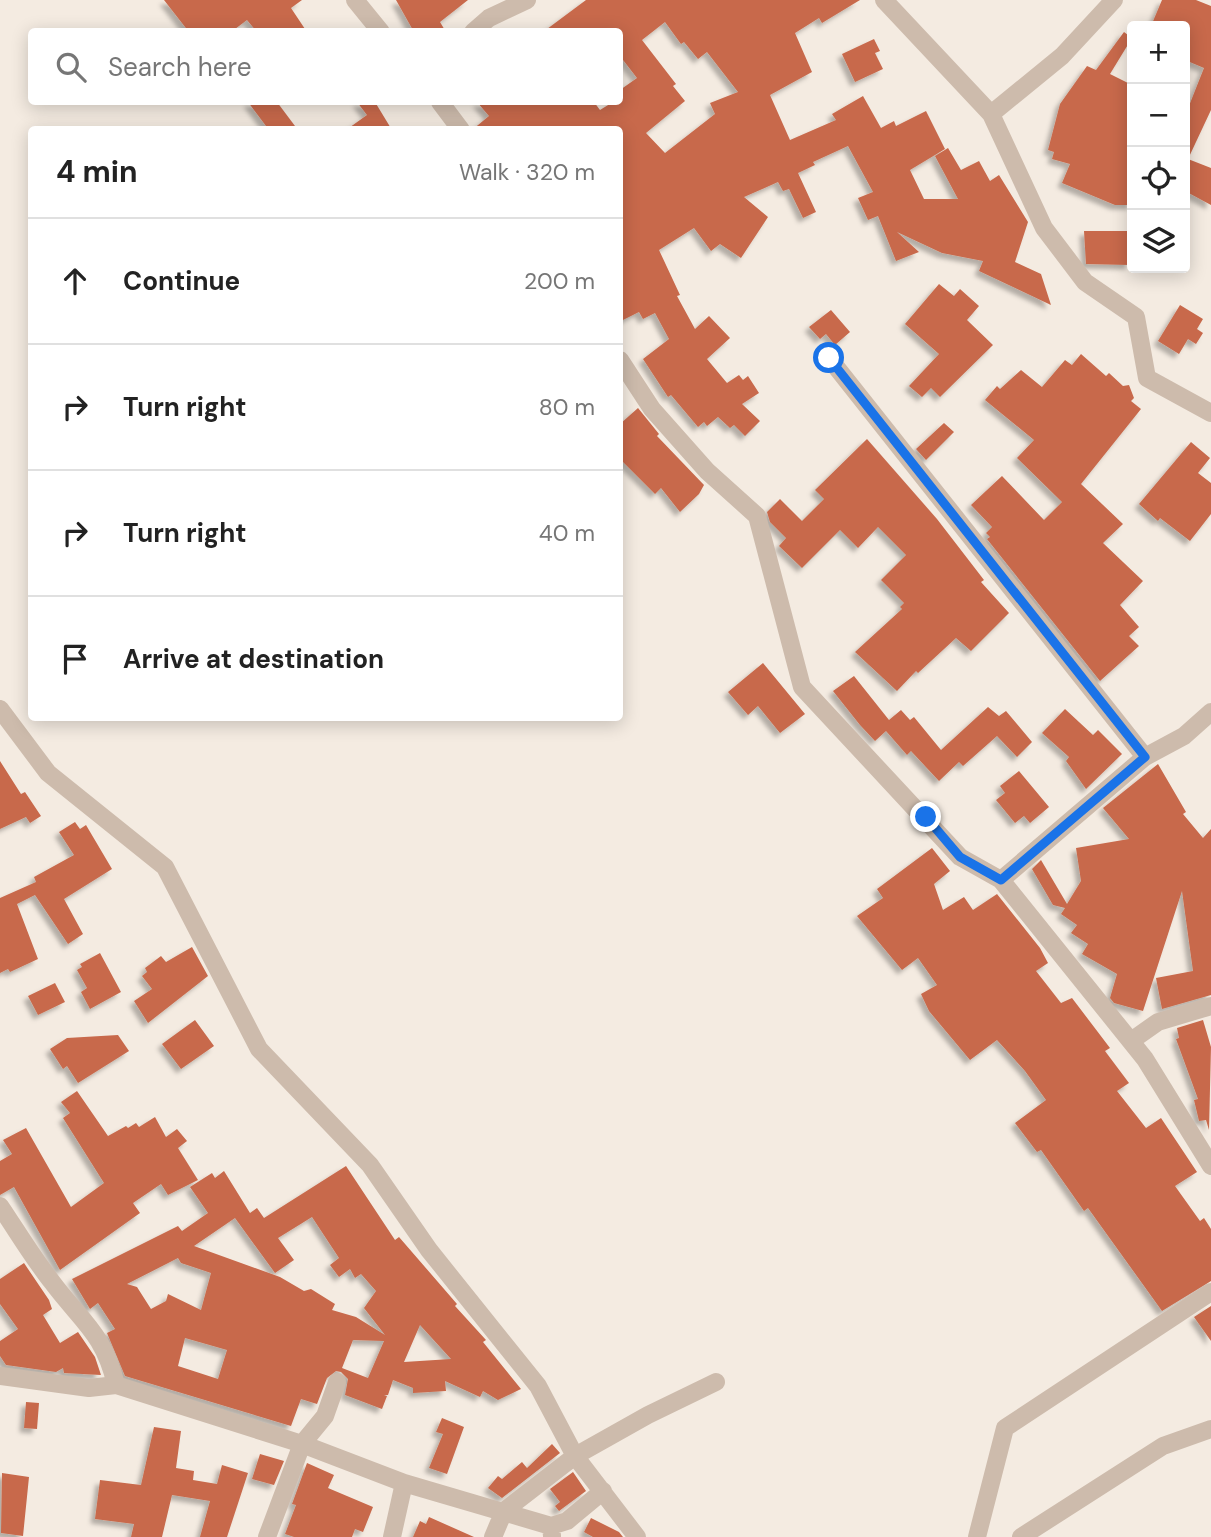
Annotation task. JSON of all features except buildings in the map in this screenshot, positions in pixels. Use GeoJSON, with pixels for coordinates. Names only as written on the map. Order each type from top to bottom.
{"type":"FeatureCollection","features":[{"type":"Feature","properties":{"kind":"street"},"geometry":{"type":"LineString","coordinates":[[355,0],[378,28]]}},
{"type":"Feature","properties":{"kind":"street"},"geometry":{"type":"LineString","coordinates":[[477,28],[489,18],[527,0]]}},
{"type":"Feature","properties":{"kind":"street"},"geometry":{"type":"LineString","coordinates":[[884,0],[991,114],[1044,228],[1085,282],[1136,317],[1147,378],[1211,413]]}},
{"type":"Feature","properties":{"kind":"street"},"geometry":{"type":"LineString","coordinates":[[991,114],[1062,56],[1114,0]]}},
{"type":"Feature","properties":{"kind":"street"},"geometry":{"type":"LineString","coordinates":[[442,105],[458,126]]}},
{"type":"Feature","properties":{"kind":"street"},"geometry":{"type":"LineString","coordinates":[[829,358],[1145,757]]}},
{"type":"Feature","properties":{"kind":"street"},"geometry":{"type":"LineString","coordinates":[[623,365],[652,409],[707,471],[757,516],[802,687],[926,817],[960,857],[1001,880],[1131,1041],[1211,1166]]}},
{"type":"Feature","properties":{"kind":"street"},"geometry":{"type":"LineString","coordinates":[[0,709],[48,773],[164,867],[259,1049],[370,1166],[429,1250],[538,1385],[575,1456],[636,1537]]}},
{"type":"Feature","properties":{"kind":"street"},"geometry":{"type":"LineString","coordinates":[[1001,880],[1145,757],[1184,736],[1211,712]]}},
{"type":"Feature","properties":{"kind":"street"},"geometry":{"type":"LineString","coordinates":[[1131,1041],[1158,1022],[1211,1006]]}},
{"type":"Feature","properties":{"kind":"street"},"geometry":{"type":"LineString","coordinates":[[0,1206],[52,1283],[87,1320],[110,1356],[116,1385]]}},
{"type":"Feature","properties":{"kind":"street"},"geometry":{"type":"LineString","coordinates":[[976,1537],[1005,1428],[1211,1292]]}},
{"type":"Feature","properties":{"kind":"street"},"geometry":{"type":"LineString","coordinates":[[0,1376],[89,1388],[116,1385],[302,1444],[404,1483],[504,1511],[551,1531],[603,1491]]}},
{"type":"Feature","properties":{"kind":"street"},"geometry":{"type":"LineString","coordinates":[[267,1537],[302,1444],[325,1416],[337,1382]]}},
{"type":"Feature","properties":{"kind":"street"},"geometry":{"type":"LineString","coordinates":[[493,1537],[504,1511],[575,1456],[648,1415],[716,1382]]}},
{"type":"Feature","properties":{"kind":"street"},"geometry":{"type":"LineString","coordinates":[[1021,1537],[1163,1446],[1211,1429]]}},
{"type":"Feature","properties":{"kind":"street"},"geometry":{"type":"LineString","coordinates":[[391,1537],[404,1483]]}},
{"type":"Feature","properties":{"kind":"route"},"geometry":{"type":"LineString","coordinates":[[829,358],[1145,757],[1001,880],[960,857],[926,817]]}}]}
